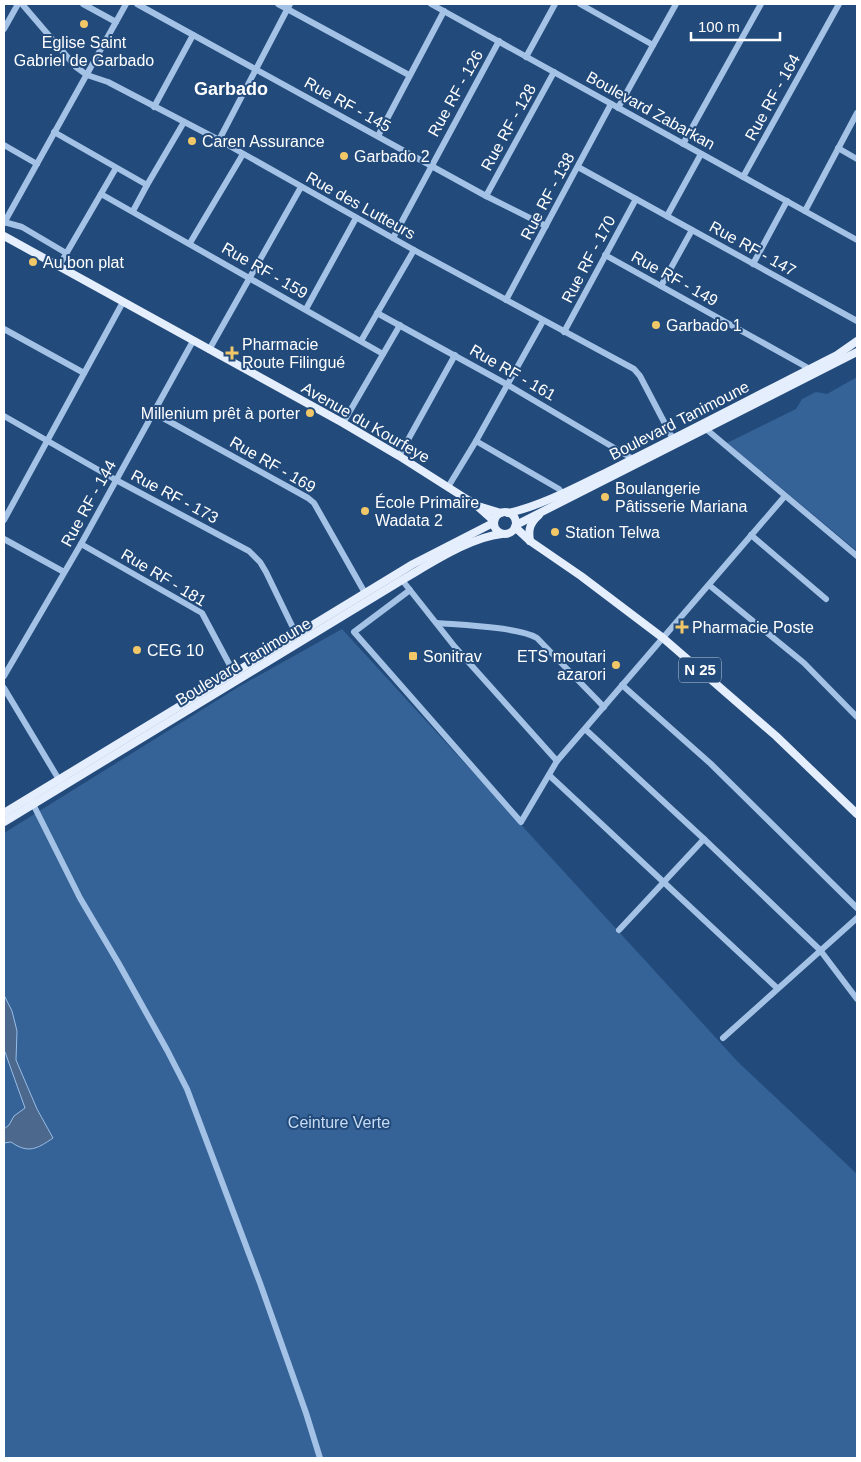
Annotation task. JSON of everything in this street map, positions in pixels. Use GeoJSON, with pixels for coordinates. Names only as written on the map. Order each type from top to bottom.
{"type":"FeatureCollection","features":[{"type":"Feature","properties":{"kind":"main road","name":"Avenue du Kourfeye"},"geometry":{"type":"LineString","coordinates":[[4,236],[399,456],[476,505],[493,522]]}},
{"type":"Feature","properties":{"kind":"main road","name":"Boulevard Tanimoune"},"geometry":{"type":"LineString","coordinates":[[505,513],[520,510],[562,493],[633,459],[837,355],[857,340]]}},
{"type":"Feature","properties":{"kind":"main road","name":"Boulevard Tanimoune"},"geometry":{"type":"LineString","coordinates":[[516,526],[544,510],[857,352]]}},
{"type":"Feature","properties":{"kind":"main road","name":"Avenue du Kourfeye"},"geometry":{"type":"LineString","coordinates":[[476,505],[505,513]]}},
{"type":"Feature","properties":{"kind":"main road"},"geometry":{"type":"LineString","coordinates":[[530,541],[528,532],[530,525],[544,510]]}},
{"type":"Feature","properties":{"kind":"main road"},"geometry":{"type":"LineString","coordinates":[[505,513],[514,518],[516,526],[530,541],[504,535],[496,531],[493,522],[497,515],[505,513]]}},
{"type":"Feature","properties":{"kind":"main road","name":"Boulevard Tanimoune"},"geometry":{"type":"LineString","coordinates":[[61,785],[234,673],[253,666],[297,636],[424,557],[493,522]]}},
{"type":"Feature","properties":{"kind":"main road"},"geometry":{"type":"LineString","coordinates":[[504,535],[512,533],[516,526]]}},
{"type":"Feature","properties":{"kind":"main road","name":"Boulevard Tanimoune"},"geometry":{"type":"LineString","coordinates":[[4,813],[61,785],[253,666],[454,551],[492,536],[504,535]]}},
{"type":"Feature","properties":{"kind":"main road","name":"N 25"},"geometry":{"type":"LineString","coordinates":[[530,541],[581,576],[663,638],[776,736],[857,814]]}},
{"type":"Feature","properties":{"kind":"main road","name":"Boulevard Tanimoune"},"geometry":{"type":"LineString","coordinates":[[4,822],[31,801]]}},
{"type":"Feature","properties":{"kind":"street"},"geometry":{"type":"LineString","coordinates":[[4,29],[18,4]]}},
{"type":"Feature","properties":{"kind":"street","name":"Rue des Lutteurs"},"geometry":{"type":"LineString","coordinates":[[22,4],[76,67],[87,75],[108,82],[219,140],[392,238],[638,372],[673,439]]}},
{"type":"Feature","properties":{"kind":"street"},"geometry":{"type":"LineString","coordinates":[[83,4],[116,22]]}},
{"type":"Feature","properties":{"kind":"street"},"geometry":{"type":"LineString","coordinates":[[66,253],[22,227],[4,223],[126,4]]}},
{"type":"Feature","properties":{"kind":"street","name":"Rue RF - 145"},"geometry":{"type":"LineString","coordinates":[[137,4],[486,196],[546,226]]}},
{"type":"Feature","properties":{"kind":"street"},"geometry":{"type":"LineString","coordinates":[[278,4],[289,6],[410,75]]}},
{"type":"Feature","properties":{"kind":"street","name":"Boulevard Zabarkan"},"geometry":{"type":"LineString","coordinates":[[430,4],[857,240]]}},
{"type":"Feature","properties":{"kind":"street"},"geometry":{"type":"LineString","coordinates":[[526,57],[555,4]]}},
{"type":"Feature","properties":{"kind":"street"},"geometry":{"type":"LineString","coordinates":[[580,4],[653,45]]}},
{"type":"Feature","properties":{"kind":"street"},"geometry":{"type":"LineString","coordinates":[[618,108],[676,4]]}},
{"type":"Feature","properties":{"kind":"street"},"geometry":{"type":"LineString","coordinates":[[683,144],[761,4]]}},
{"type":"Feature","properties":{"kind":"street","name":"Rue RF - 164"},"geometry":{"type":"LineString","coordinates":[[743,177],[840,4]]}},
{"type":"Feature","properties":{"kind":"street"},"geometry":{"type":"LineString","coordinates":[[219,140],[289,6]]}},
{"type":"Feature","properties":{"kind":"street"},"geometry":{"type":"LineString","coordinates":[[378,136],[444,11]]}},
{"type":"Feature","properties":{"kind":"street"},"geometry":{"type":"LineString","coordinates":[[154,107],[193,35]]}},
{"type":"Feature","properties":{"kind":"street","name":"Rue RF - 126"},"geometry":{"type":"LineString","coordinates":[[392,238],[499,42]]}},
{"type":"Feature","properties":{"kind":"street","name":"Rue RF - 128"},"geometry":{"type":"LineString","coordinates":[[486,196],[554,72]]}},
{"type":"Feature","properties":{"kind":"street","name":"Rue RF - 138"},"geometry":{"type":"LineString","coordinates":[[506,300],[612,104]]}},
{"type":"Feature","properties":{"kind":"street"},"geometry":{"type":"LineString","coordinates":[[805,211],[857,113]]}},
{"type":"Feature","properties":{"kind":"street"},"geometry":{"type":"LineString","coordinates":[[133,211],[184,122]]}},
{"type":"Feature","properties":{"kind":"street"},"geometry":{"type":"LineString","coordinates":[[54,132],[147,184]]}},
{"type":"Feature","properties":{"kind":"street"},"geometry":{"type":"LineString","coordinates":[[4,145],[37,164]]}},
{"type":"Feature","properties":{"kind":"street"},"geometry":{"type":"LineString","coordinates":[[838,148],[857,159]]}},
{"type":"Feature","properties":{"kind":"street"},"geometry":{"type":"LineString","coordinates":[[190,243],[243,154]]}},
{"type":"Feature","properties":{"kind":"street"},"geometry":{"type":"LineString","coordinates":[[667,216],[701,154]]}},
{"type":"Feature","properties":{"kind":"street","name":"Rue RF - 147"},"geometry":{"type":"LineString","coordinates":[[578,167],[857,321]]}},
{"type":"Feature","properties":{"kind":"street"},"geometry":{"type":"LineString","coordinates":[[58,266],[116,168]]}},
{"type":"Feature","properties":{"kind":"street"},"geometry":{"type":"LineString","coordinates":[[209,350],[301,187]]}},
{"type":"Feature","properties":{"kind":"street","name":"Rue RF - 159"},"geometry":{"type":"LineString","coordinates":[[101,194],[383,354]]}},
{"type":"Feature","properties":{"kind":"street","name":"Rue RF - 170"},"geometry":{"type":"LineString","coordinates":[[564,332],[636,199]]}},
{"type":"Feature","properties":{"kind":"street"},"geometry":{"type":"LineString","coordinates":[[753,264],[787,201]]}},
{"type":"Feature","properties":{"kind":"street"},"geometry":{"type":"LineString","coordinates":[[306,309],[356,218]]}},
{"type":"Feature","properties":{"kind":"street"},"geometry":{"type":"LineString","coordinates":[[661,286],[692,230]]}},
{"type":"Feature","properties":{"kind":"street"},"geometry":{"type":"LineString","coordinates":[[361,342],[414,250]]}},
{"type":"Feature","properties":{"kind":"street","name":"Rue RF - 149"},"geometry":{"type":"LineString","coordinates":[[605,255],[810,369]]}},
{"type":"Feature","properties":{"kind":"street"},"geometry":{"type":"LineString","coordinates":[[4,520],[123,302]]}},
{"type":"Feature","properties":{"kind":"street","name":"Rue RF - 161"},"geometry":{"type":"LineString","coordinates":[[377,313],[508,385],[633,459]]}},
{"type":"Feature","properties":{"kind":"street"},"geometry":{"type":"LineString","coordinates":[[448,487],[543,321]]}},
{"type":"Feature","properties":{"kind":"street"},"geometry":{"type":"LineString","coordinates":[[342,423],[400,325]]}},
{"type":"Feature","properties":{"kind":"street"},"geometry":{"type":"LineString","coordinates":[[4,329],[84,373]]}},
{"type":"Feature","properties":{"kind":"street","name":"Rue RF - 144"},"geometry":{"type":"LineString","coordinates":[[4,676],[81,544],[193,341]]}},
{"type":"Feature","properties":{"kind":"street"},"geometry":{"type":"LineString","coordinates":[[399,456],[455,355]]}},
{"type":"Feature","properties":{"kind":"street","name":"Rue RF - 169"},"geometry":{"type":"LineString","coordinates":[[154,412],[314,503],[365,594]]}},
{"type":"Feature","properties":{"kind":"street","name":"Rue RF - 173"},"geometry":{"type":"LineString","coordinates":[[4,416],[116,480],[250,551],[266,572],[297,636]]}},
{"type":"Feature","properties":{"kind":"street"},"geometry":{"type":"LineString","coordinates":[[706,429],[857,556]]}},
{"type":"Feature","properties":{"kind":"street"},"geometry":{"type":"LineString","coordinates":[[476,441],[559,489],[562,493]]}},
{"type":"Feature","properties":{"kind":"street"},"geometry":{"type":"LineString","coordinates":[[410,590],[354,632],[521,822],[550,776],[557,761],[785,496]]}},
{"type":"Feature","properties":{"kind":"street"},"geometry":{"type":"LineString","coordinates":[[4,504],[11,508]]}},
{"type":"Feature","properties":{"kind":"street"},"geometry":{"type":"LineString","coordinates":[[751,535],[826,599]]}},
{"type":"Feature","properties":{"kind":"street"},"geometry":{"type":"LineString","coordinates":[[4,539],[64,572]]}},
{"type":"Feature","properties":{"kind":"street","name":"Rue RF - 181"},"geometry":{"type":"LineString","coordinates":[[81,544],[202,613],[234,673]]}},
{"type":"Feature","properties":{"kind":"street"},"geometry":{"type":"LineString","coordinates":[[402,580],[455,647],[557,761]]}},
{"type":"Feature","properties":{"kind":"street"},"geometry":{"type":"LineString","coordinates":[[709,585],[804,663],[857,717]]}},
{"type":"Feature","properties":{"kind":"street"},"geometry":{"type":"LineString","coordinates":[[437,622],[515,631],[532,635],[604,707]]}},
{"type":"Feature","properties":{"kind":"street"},"geometry":{"type":"LineString","coordinates":[[622,686],[711,764],[857,908]]}},
{"type":"Feature","properties":{"kind":"street"},"geometry":{"type":"LineString","coordinates":[[4,688],[61,785]]}},
{"type":"Feature","properties":{"kind":"street"},"geometry":{"type":"LineString","coordinates":[[585,729],[820,950],[857,999]]}},
{"type":"Feature","properties":{"kind":"street"},"geometry":{"type":"LineString","coordinates":[[550,776],[777,988]]}},
{"type":"Feature","properties":{"kind":"street"},"geometry":{"type":"LineString","coordinates":[[31,801],[80,898],[119,964],[187,1089],[260,1283],[306,1412],[320,1458]]}},
{"type":"Feature","properties":{"kind":"street"},"geometry":{"type":"LineString","coordinates":[[620,930],[704,839]]}},
{"type":"Feature","properties":{"kind":"street"},"geometry":{"type":"LineString","coordinates":[[723,1038],[857,918]]}},
{"type":"Feature","properties":{"kind":"green space"},"geometry":{"type":"Polygon","coordinates":[[[857,377],[857,551],[727,443],[796,409],[802,399],[816,392],[827,394],[857,377]]]}},
{"type":"Feature","properties":{"kind":"green space","name":"Ceinture Verte"},"geometry":{"type":"Polygon","coordinates":[[[342,629],[738,1062],[857,1174],[857,1458],[4,1458],[4,833],[240,686],[342,629]]]}},
{"type":"Feature","properties":{"kind":"shaded area"},"geometry":{"type":"Polygon","coordinates":[[[4,995],[12,1011],[17,1031],[16,1060],[37,1109],[53,1138],[32,1149],[22,1148],[11,1142],[4,1143],[4,1129],[9,1125],[14,1116],[25,1108],[4,1052],[4,995]]]}},
{"type":"Feature","properties":{"kind":"place","name":"Eglise Saint Gabriel de Garbado"},"geometry":{"type":"Point","coordinates":[84,24]}},
{"type":"Feature","properties":{"kind":"place","name":"Caren Assurance"},"geometry":{"type":"Point","coordinates":[192,141]}},
{"type":"Feature","properties":{"kind":"place","name":"Garbado 2"},"geometry":{"type":"Point","coordinates":[344,156]}},
{"type":"Feature","properties":{"kind":"place","name":"Au bon plat"},"geometry":{"type":"Point","coordinates":[33,262]}},
{"type":"Feature","properties":{"kind":"place","name":"Garbado 1"},"geometry":{"type":"Point","coordinates":[656,325]}},
{"type":"Feature","properties":{"kind":"place","name":"Pharmacie Route Filingué"},"geometry":{"type":"Point","coordinates":[232,353]}},
{"type":"Feature","properties":{"kind":"place","name":"Millenium prêt à porter"},"geometry":{"type":"Point","coordinates":[310,413]}},
{"type":"Feature","properties":{"kind":"place","name":"Boulangerie Pâtisserie Mariana"},"geometry":{"type":"Point","coordinates":[605,497]}},
{"type":"Feature","properties":{"kind":"place","name":"École Primaire Wadata 2"},"geometry":{"type":"Point","coordinates":[365,511]}},
{"type":"Feature","properties":{"kind":"place","name":"Station Telwa"},"geometry":{"type":"Point","coordinates":[555,532]}},
{"type":"Feature","properties":{"kind":"place","name":"Pharmacie Poste"},"geometry":{"type":"Point","coordinates":[682,627]}},
{"type":"Feature","properties":{"kind":"place","name":"CEG 10"},"geometry":{"type":"Point","coordinates":[137,650]}},
{"type":"Feature","properties":{"kind":"place","name":"Sonitrav"},"geometry":{"type":"Point","coordinates":[413,656]}},
{"type":"Feature","properties":{"kind":"place","name":"ETS moutari azarori"},"geometry":{"type":"Point","coordinates":[616,665]}},
{"type":"Feature","properties":{"kind":"district","name":"Garbado"},"geometry":{"type":"Point","coordinates":[231,89]}}]}
